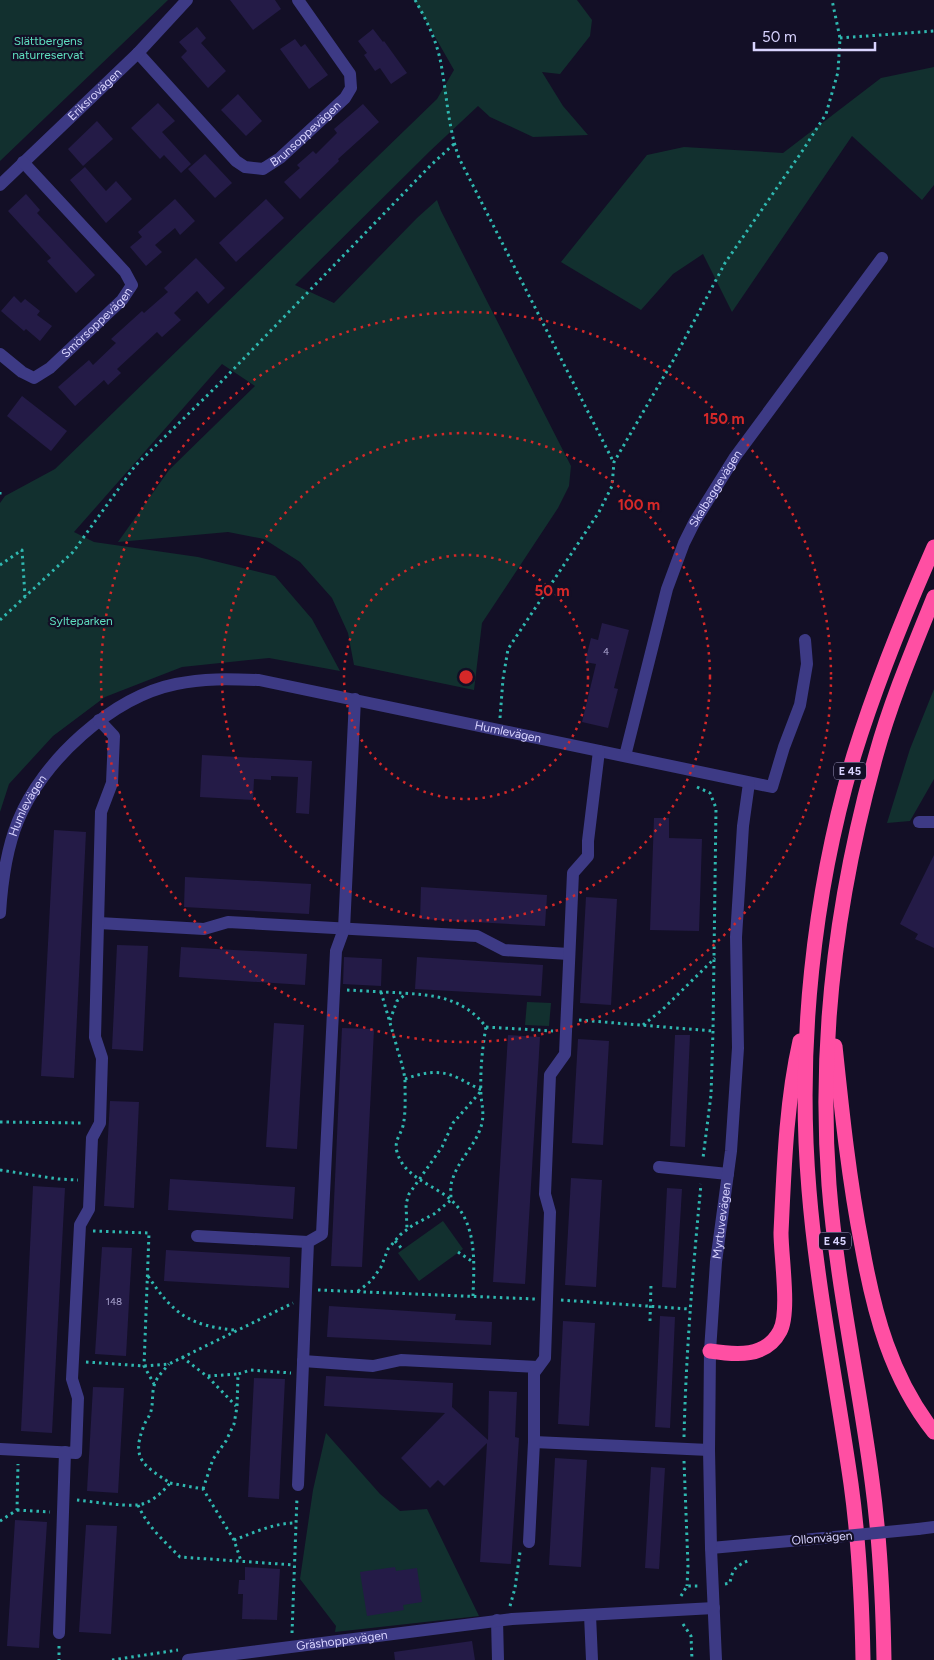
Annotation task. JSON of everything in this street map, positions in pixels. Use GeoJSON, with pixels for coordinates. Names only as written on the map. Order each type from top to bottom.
{"type":"FeatureCollection","features":[{"type":"Feature","properties":{"kind":"highway","name":"E 45"},"geometry":{"type":"LineString","coordinates":[[863,1660],[862,1599],[852,1487],[815,1252],[808,1187],[806,1133],[808,1005],[814,946],[825,878],[854,756],[884,668],[934,547]]}},
{"type":"Feature","properties":{"kind":"highway","name":"E 45"},"geometry":{"type":"LineString","coordinates":[[884,1660],[883,1598],[872,1482],[836,1249],[829,1185],[826,1132],[826,1071],[830,998],[843,896],[863,805],[888,717],[934,597]]}},
{"type":"Feature","properties":{"kind":"highway"},"geometry":{"type":"LineString","coordinates":[[830,998],[848,1160],[868,1281],[879,1322],[904,1388],[934,1432]]}},
{"type":"Feature","properties":{"kind":"highway"},"geometry":{"type":"LineString","coordinates":[[710,1351],[740,1354],[764,1349],[773,1342],[781,1330],[785,1316],[781,1235],[789,1115],[796,1062],[808,1005]]}},
{"type":"Feature","properties":{"kind":"street","name":"Eriksrovägen"},"geometry":{"type":"LineString","coordinates":[[0,185],[138,53],[187,0]]}},
{"type":"Feature","properties":{"kind":"street","name":"Brunsoppevägen"},"geometry":{"type":"LineString","coordinates":[[138,53],[236,161],[245,167],[263,169],[280,158],[345,98],[351,88],[350,74],[298,0]]}},
{"type":"Feature","properties":{"kind":"street","name":"Smörsoppevägen"},"geometry":{"type":"LineString","coordinates":[[0,354],[22,372],[34,378],[50,368],[122,300],[132,285],[125,272],[23,162]]}},
{"type":"Feature","properties":{"kind":"street","name":"Skalbaggevägen"},"geometry":{"type":"LineString","coordinates":[[625,756],[667,589],[684,543],[695,521],[735,457],[882,258]]}},
{"type":"Feature","properties":{"kind":"street","name":"Humlevägen"},"geometry":{"type":"LineString","coordinates":[[0,913],[1,890],[6,859],[18,820],[36,784],[64,751],[99,720],[135,698],[174,684],[214,678],[259,680],[772,787],[784,747],[800,705],[806,664],[805,640]]}},
{"type":"Feature","properties":{"kind":"street"},"geometry":{"type":"LineString","coordinates":[[197,1236],[308,1242],[322,1234],[336,951],[344,929],[355,699]]}},
{"type":"Feature","properties":{"kind":"street"},"geometry":{"type":"LineString","coordinates":[[0,1449],[76,1453],[78,1398],[72,1379],[80,1225],[89,1209],[92,1138],[100,1123],[102,1058],[95,1036],[101,812],[112,783],[114,736],[99,720]]}},
{"type":"Feature","properties":{"kind":"street"},"geometry":{"type":"LineString","coordinates":[[529,1542],[534,1442],[534,1373],[545,1358],[550,1212],[545,1194],[550,1075],[565,1054],[573,873],[588,856],[588,841],[599,751]]}},
{"type":"Feature","properties":{"kind":"street","name":"Myrtuvevägen"},"geometry":{"type":"LineString","coordinates":[[716,1660],[709,1450],[710,1351],[716,1262],[731,1151],[738,1048],[737,918],[743,826],[749,783]]}},
{"type":"Feature","properties":{"kind":"street"},"geometry":{"type":"LineString","coordinates":[[919,822],[934,822]]}},
{"type":"Feature","properties":{"kind":"street"},"geometry":{"type":"LineString","coordinates":[[99,923],[204,929],[228,922],[477,936],[504,950],[569,954]]}},
{"type":"Feature","properties":{"kind":"street"},"geometry":{"type":"LineString","coordinates":[[659,1167],[728,1174]]}},
{"type":"Feature","properties":{"kind":"street"},"geometry":{"type":"LineString","coordinates":[[298,1485],[308,1242]]}},
{"type":"Feature","properties":{"kind":"street"},"geometry":{"type":"LineString","coordinates":[[302,1367],[373,1366],[401,1360],[538,1368]]}},
{"type":"Feature","properties":{"kind":"street"},"geometry":{"type":"LineString","coordinates":[[534,1442],[709,1450]]}},
{"type":"Feature","properties":{"kind":"street"},"geometry":{"type":"LineString","coordinates":[[59,1633],[65,1452]]}},
{"type":"Feature","properties":{"kind":"street","name":"Ollonvägen"},"geometry":{"type":"LineString","coordinates":[[711,1548],[934,1527]]}},
{"type":"Feature","properties":{"kind":"street","name":"Gräshoppevägen"},"geometry":{"type":"LineString","coordinates":[[188,1660],[497,1620],[540,1616],[714,1608]]}},
{"type":"Feature","properties":{"kind":"street"},"geometry":{"type":"LineString","coordinates":[[590,1615],[592,1660]]}},
{"type":"Feature","properties":{"kind":"street"},"geometry":{"type":"LineString","coordinates":[[497,1620],[498,1660]]}},
{"type":"Feature","properties":{"kind":"path"},"geometry":{"type":"LineString","coordinates":[[415,0],[434,39],[441,62],[448,115],[459,158],[614,462]]}},
{"type":"Feature","properties":{"kind":"path"},"geometry":{"type":"LineString","coordinates":[[498,730],[508,649],[599,512],[612,486],[614,462],[674,359],[725,263],[826,114],[838,72],[840,38],[832,0]]}},
{"type":"Feature","properties":{"kind":"path"},"geometry":{"type":"LineString","coordinates":[[840,38],[934,31]]}},
{"type":"Feature","properties":{"kind":"path"},"geometry":{"type":"LineString","coordinates":[[0,620],[73,552],[135,466],[222,380],[417,179],[454,144]]}},
{"type":"Feature","properties":{"kind":"path"},"geometry":{"type":"LineString","coordinates":[[0,492],[0,498]]}},
{"type":"Feature","properties":{"kind":"path"},"geometry":{"type":"LineString","coordinates":[[0,565],[22,550],[25,596]]}},
{"type":"Feature","properties":{"kind":"path"},"geometry":{"type":"LineString","coordinates":[[687,1586],[684,1450],[685,1366],[710,1095],[715,958],[716,808],[710,792],[689,786]]}},
{"type":"Feature","properties":{"kind":"path"},"geometry":{"type":"LineString","coordinates":[[643,1025],[662,1010],[715,958]]}},
{"type":"Feature","properties":{"kind":"path"},"geometry":{"type":"LineString","coordinates":[[334,989],[440,996],[456,1002],[478,1017],[486,1027]]}},
{"type":"Feature","properties":{"kind":"path"},"geometry":{"type":"LineString","coordinates":[[382,992],[405,1079],[403,1127],[396,1143],[397,1153],[407,1168],[419,1180],[451,1200],[461,1213],[470,1232],[474,1250],[473,1296]]}},
{"type":"Feature","properties":{"kind":"path"},"geometry":{"type":"LineString","coordinates":[[390,1020],[397,1001],[407,994]]}},
{"type":"Feature","properties":{"kind":"path"},"geometry":{"type":"LineString","coordinates":[[486,1027],[643,1025],[713,1031]]}},
{"type":"Feature","properties":{"kind":"path"},"geometry":{"type":"LineString","coordinates":[[451,1200],[451,1182],[458,1166],[474,1143],[482,1125],[484,1111],[482,1046],[486,1027]]}},
{"type":"Feature","properties":{"kind":"path"},"geometry":{"type":"LineString","coordinates":[[405,1079],[425,1072],[438,1073],[456,1077],[482,1090]]}},
{"type":"Feature","properties":{"kind":"path"},"geometry":{"type":"LineString","coordinates":[[406,1230],[406,1204],[409,1194],[442,1147],[453,1123],[482,1090]]}},
{"type":"Feature","properties":{"kind":"path"},"geometry":{"type":"LineString","coordinates":[[0,1122],[100,1123]]}},
{"type":"Feature","properties":{"kind":"path"},"geometry":{"type":"LineString","coordinates":[[0,1170],[58,1179],[91,1180]]}},
{"type":"Feature","properties":{"kind":"path"},"geometry":{"type":"LineString","coordinates":[[357,1292],[370,1281],[381,1267],[388,1249],[406,1230],[413,1224],[434,1214],[451,1200]]}},
{"type":"Feature","properties":{"kind":"path"},"geometry":{"type":"LineString","coordinates":[[80,1231],[149,1233],[144,1366],[154,1384],[153,1403],[150,1414],[143,1426],[138,1451],[140,1460],[149,1469],[170,1483],[203,1489],[234,1540],[241,1561]]}},
{"type":"Feature","properties":{"kind":"path"},"geometry":{"type":"LineString","coordinates":[[395,1241],[402,1250]]}},
{"type":"Feature","properties":{"kind":"path"},"geometry":{"type":"LineString","coordinates":[[458,1252],[474,1262]]}},
{"type":"Feature","properties":{"kind":"path"},"geometry":{"type":"LineString","coordinates":[[148,1276],[165,1300],[182,1315],[196,1323],[215,1328],[236,1330]]}},
{"type":"Feature","properties":{"kind":"path"},"geometry":{"type":"LineString","coordinates":[[650,1321],[651,1284]]}},
{"type":"Feature","properties":{"kind":"path"},"geometry":{"type":"LineString","coordinates":[[73,1361],[144,1366],[169,1364],[305,1294],[357,1292],[473,1296],[689,1308]]}},
{"type":"Feature","properties":{"kind":"path"},"geometry":{"type":"LineString","coordinates":[[182,1357],[208,1376],[237,1407]]}},
{"type":"Feature","properties":{"kind":"path"},"geometry":{"type":"LineString","coordinates":[[154,1384],[169,1364]]}},
{"type":"Feature","properties":{"kind":"path"},"geometry":{"type":"LineString","coordinates":[[208,1376],[238,1374],[251,1370],[302,1367]]}},
{"type":"Feature","properties":{"kind":"path"},"geometry":{"type":"LineString","coordinates":[[203,1489],[213,1460],[226,1441],[234,1424],[237,1407],[238,1374]]}},
{"type":"Feature","properties":{"kind":"path"},"geometry":{"type":"LineString","coordinates":[[17,1510],[19,1450]]}},
{"type":"Feature","properties":{"kind":"path"},"geometry":{"type":"LineString","coordinates":[[0,1521],[17,1510],[63,1506],[138,1505],[150,1500],[163,1491],[170,1483]]}},
{"type":"Feature","properties":{"kind":"path"},"geometry":{"type":"LineString","coordinates":[[292,1634],[298,1485]]}},
{"type":"Feature","properties":{"kind":"path"},"geometry":{"type":"LineString","coordinates":[[138,1505],[152,1529],[180,1557],[294,1565]]}},
{"type":"Feature","properties":{"kind":"path"},"geometry":{"type":"LineString","coordinates":[[234,1540],[278,1525],[295,1524]]}},
{"type":"Feature","properties":{"kind":"path"},"geometry":{"type":"LineString","coordinates":[[510,1606],[515,1588],[520,1548],[522,1544],[529,1542]]}},
{"type":"Feature","properties":{"kind":"path"},"geometry":{"type":"LineString","coordinates":[[680,1596],[682,1623],[691,1636],[692,1660]]}},
{"type":"Feature","properties":{"kind":"green space","name":"Slättbergens naturreservat"},"geometry":{"type":"Polygon","coordinates":[[[0,0],[168,0],[0,161],[0,0]]]}},
{"type":"Feature","properties":{"kind":"green space","name":"Sylteparken"},"geometry":{"type":"Polygon","coordinates":[[[414,0],[577,0],[592,20],[590,36],[560,74],[542,72],[563,106],[588,135],[533,137],[490,117],[478,106],[295,285],[334,303],[437,200],[571,466],[569,486],[558,508],[482,623],[474,690],[354,665],[348,633],[332,598],[300,562],[264,539],[228,532],[118,542],[169,470],[255,386],[222,364],[74,532],[94,542],[198,557],[275,576],[312,619],[340,671],[269,658],[182,667],[105,697],[53,736],[9,784],[0,812],[0,503],[5,496],[55,469],[437,99],[454,70],[414,0]]]}},
{"type":"Feature","properties":{"kind":"green space"},"geometry":{"type":"Polygon","coordinates":[[[934,67],[934,185],[922,200],[852,136],[732,312],[703,254],[673,274],[641,310],[561,262],[647,155],[684,147],[783,153],[881,78],[934,67]]]}},
{"type":"Feature","properties":{"kind":"green space"},"geometry":{"type":"Polygon","coordinates":[[[934,689],[934,779],[910,821],[887,823],[910,749],[934,689]]]}},
{"type":"Feature","properties":{"kind":"green space"},"geometry":{"type":"Polygon","coordinates":[[[527,1002],[551,1003],[549,1026],[525,1025],[527,1002]]]}},
{"type":"Feature","properties":{"kind":"green space"},"geometry":{"type":"Polygon","coordinates":[[[443,1221],[463,1249],[419,1281],[398,1253],[443,1221]]]}},
{"type":"Feature","properties":{"kind":"green space"},"geometry":{"type":"Polygon","coordinates":[[[326,1433],[380,1494],[400,1511],[427,1509],[479,1616],[335,1632],[336,1626],[300,1579],[313,1490],[326,1433]]]}},
{"type":"Feature","properties":{"kind":"building"},"geometry":{"type":"Polygon","coordinates":[[[230,0],[275,0],[281,9],[253,30],[230,0]]]}},
{"type":"Feature","properties":{"kind":"building"},"geometry":{"type":"Polygon","coordinates":[[[197,27],[206,38],[201,43],[226,71],[208,88],[181,57],[187,51],[179,42],[197,27]]]}},
{"type":"Feature","properties":{"kind":"building"},"geometry":{"type":"Polygon","coordinates":[[[373,29],[407,73],[391,84],[380,68],[375,71],[364,55],[367,53],[358,41],[373,29]]]}},
{"type":"Feature","properties":{"kind":"building"},"geometry":{"type":"Polygon","coordinates":[[[295,39],[301,47],[305,44],[328,75],[309,89],[280,49],[295,39]]]}},
{"type":"Feature","properties":{"kind":"building"},"geometry":{"type":"Polygon","coordinates":[[[238,94],[262,121],[246,136],[221,110],[238,94]]]}},
{"type":"Feature","properties":{"kind":"building"},"geometry":{"type":"Polygon","coordinates":[[[158,103],[175,121],[162,132],[191,164],[181,173],[164,155],[160,159],[131,128],[158,103]]]}},
{"type":"Feature","properties":{"kind":"building"},"geometry":{"type":"Polygon","coordinates":[[[363,104],[379,122],[338,159],[339,161],[300,199],[284,182],[300,168],[297,165],[313,151],[316,154],[337,133],[334,129],[363,104]]]}},
{"type":"Feature","properties":{"kind":"building"},"geometry":{"type":"Polygon","coordinates":[[[97,121],[113,139],[83,166],[68,149],[97,121]]]}},
{"type":"Feature","properties":{"kind":"building"},"geometry":{"type":"Polygon","coordinates":[[[205,154],[232,183],[215,198],[188,169],[205,154]]]}},
{"type":"Feature","properties":{"kind":"building"},"geometry":{"type":"Polygon","coordinates":[[[85,167],[106,191],[116,181],[132,199],[106,223],[70,180],[85,167]]]}},
{"type":"Feature","properties":{"kind":"building"},"geometry":{"type":"Polygon","coordinates":[[[26,194],[40,210],[37,213],[95,275],[76,293],[47,261],[51,258],[8,211],[26,194]]]}},
{"type":"Feature","properties":{"kind":"building"},"geometry":{"type":"Polygon","coordinates":[[[175,199],[195,221],[180,235],[175,228],[155,245],[162,252],[146,266],[130,247],[142,237],[138,232],[175,199]]]}},
{"type":"Feature","properties":{"kind":"building"},"geometry":{"type":"Polygon","coordinates":[[[266,199],[284,218],[236,262],[219,243],[266,199]]]}},
{"type":"Feature","properties":{"kind":"building"},"geometry":{"type":"Polygon","coordinates":[[[196,258],[225,288],[208,304],[197,291],[174,313],[181,320],[162,337],[157,332],[117,369],[121,373],[108,385],[104,380],[75,406],[58,387],[89,360],[93,365],[116,343],[111,339],[142,311],[144,313],[168,292],[164,288],[196,258]]]}},
{"type":"Feature","properties":{"kind":"building"},"geometry":{"type":"Polygon","coordinates":[[[14,296],[21,303],[25,299],[40,311],[37,315],[52,326],[40,341],[26,329],[24,331],[1,311],[14,296]]]}},
{"type":"Feature","properties":{"kind":"building"},"geometry":{"type":"Polygon","coordinates":[[[22,396],[67,431],[51,451],[7,416],[22,396]]]}},
{"type":"Feature","properties":{"kind":"building"},"geometry":{"type":"Polygon","coordinates":[[[602,623],[629,630],[614,688],[618,689],[608,728],[582,722],[596,664],[585,662],[591,638],[598,640],[602,623]]]}},
{"type":"Feature","properties":{"kind":"building"},"geometry":{"type":"Polygon","coordinates":[[[202,755],[312,761],[309,814],[296,813],[298,777],[271,776],[271,780],[254,779],[253,800],[200,797],[202,755]]]}},
{"type":"Feature","properties":{"kind":"building"},"geometry":{"type":"Polygon","coordinates":[[[654,818],[669,818],[669,838],[702,839],[699,931],[650,930],[654,818]]]}},
{"type":"Feature","properties":{"kind":"building"},"geometry":{"type":"Polygon","coordinates":[[[54,830],[86,832],[74,1078],[41,1076],[54,830]]]}},
{"type":"Feature","properties":{"kind":"building"},"geometry":{"type":"Polygon","coordinates":[[[934,855],[934,948],[915,939],[918,934],[900,924],[934,855]]]}},
{"type":"Feature","properties":{"kind":"building"},"geometry":{"type":"Polygon","coordinates":[[[185,877],[311,884],[309,914],[184,907],[185,877]]]}},
{"type":"Feature","properties":{"kind":"building"},"geometry":{"type":"Polygon","coordinates":[[[421,887],[547,895],[545,926],[420,919],[421,887]]]}},
{"type":"Feature","properties":{"kind":"building"},"geometry":{"type":"Polygon","coordinates":[[[586,897],[617,899],[611,1005],[580,1003],[586,897]]]}},
{"type":"Feature","properties":{"kind":"building"},"geometry":{"type":"Polygon","coordinates":[[[117,945],[148,946],[143,1051],[112,1049],[117,945]]]}},
{"type":"Feature","properties":{"kind":"building"},"geometry":{"type":"Polygon","coordinates":[[[181,947],[307,954],[305,985],[179,977],[181,947]]]}},
{"type":"Feature","properties":{"kind":"building"},"geometry":{"type":"Polygon","coordinates":[[[344,957],[382,959],[381,986],[343,984],[344,957]]]}},
{"type":"Feature","properties":{"kind":"building"},"geometry":{"type":"Polygon","coordinates":[[[417,957],[543,965],[541,996],[415,989],[417,957]]]}},
{"type":"Feature","properties":{"kind":"building"},"geometry":{"type":"Polygon","coordinates":[[[274,1023],[304,1025],[297,1149],[266,1147],[274,1023]]]}},
{"type":"Feature","properties":{"kind":"building"},"geometry":{"type":"Polygon","coordinates":[[[342,1028],[374,1029],[362,1267],[331,1266],[342,1028]]]}},
{"type":"Feature","properties":{"kind":"building"},"geometry":{"type":"Polygon","coordinates":[[[508,1035],[540,1037],[525,1284],[493,1282],[508,1035]]]}},
{"type":"Feature","properties":{"kind":"building"},"geometry":{"type":"Polygon","coordinates":[[[675,1035],[690,1035],[685,1147],[670,1146],[675,1035]]]}},
{"type":"Feature","properties":{"kind":"building"},"geometry":{"type":"Polygon","coordinates":[[[578,1039],[609,1041],[603,1145],[572,1143],[578,1039]]]}},
{"type":"Feature","properties":{"kind":"building"},"geometry":{"type":"Polygon","coordinates":[[[110,1101],[139,1102],[134,1208],[104,1206],[110,1101]]]}},
{"type":"Feature","properties":{"kind":"building"},"geometry":{"type":"Polygon","coordinates":[[[571,1178],[602,1180],[596,1287],[565,1285],[571,1178]]]}},
{"type":"Feature","properties":{"kind":"building"},"geometry":{"type":"Polygon","coordinates":[[[170,1179],[295,1187],[293,1219],[168,1210],[170,1179]]]}},
{"type":"Feature","properties":{"kind":"building"},"geometry":{"type":"Polygon","coordinates":[[[33,1186],[65,1188],[52,1433],[21,1431],[33,1186]]]}},
{"type":"Feature","properties":{"kind":"building"},"geometry":{"type":"Polygon","coordinates":[[[667,1188],[682,1189],[676,1288],[662,1287],[667,1188]]]}},
{"type":"Feature","properties":{"kind":"building"},"geometry":{"type":"Polygon","coordinates":[[[102,1247],[132,1248],[126,1356],[95,1354],[102,1247]]]}},
{"type":"Feature","properties":{"kind":"building"},"geometry":{"type":"Polygon","coordinates":[[[166,1250],[290,1257],[289,1288],[164,1281],[166,1250]]]}},
{"type":"Feature","properties":{"kind":"building"},"geometry":{"type":"Polygon","coordinates":[[[329,1306],[456,1314],[455,1320],[492,1322],[491,1345],[327,1337],[329,1306]]]}},
{"type":"Feature","properties":{"kind":"building"},"geometry":{"type":"Polygon","coordinates":[[[660,1316],[675,1317],[670,1428],[655,1427],[660,1316]]]}},
{"type":"Feature","properties":{"kind":"building"},"geometry":{"type":"Polygon","coordinates":[[[563,1321],[595,1323],[589,1426],[558,1424],[563,1321]]]}},
{"type":"Feature","properties":{"kind":"building"},"geometry":{"type":"Polygon","coordinates":[[[326,1376],[453,1383],[452,1407],[488,1440],[489,1391],[517,1392],[515,1437],[519,1438],[511,1564],[480,1562],[487,1443],[444,1486],[438,1480],[430,1488],[401,1458],[445,1413],[324,1406],[326,1376]]]}},
{"type":"Feature","properties":{"kind":"building"},"geometry":{"type":"Polygon","coordinates":[[[254,1378],[285,1379],[279,1499],[248,1497],[254,1378]]]}},
{"type":"Feature","properties":{"kind":"building"},"geometry":{"type":"Polygon","coordinates":[[[93,1387],[124,1388],[118,1493],[87,1491],[93,1387]]]}},
{"type":"Feature","properties":{"kind":"building"},"geometry":{"type":"Polygon","coordinates":[[[555,1458],[587,1460],[581,1567],[549,1565],[555,1458]]]}},
{"type":"Feature","properties":{"kind":"building"},"geometry":{"type":"Polygon","coordinates":[[[651,1467],[665,1468],[659,1569],[645,1568],[651,1467]]]}},
{"type":"Feature","properties":{"kind":"building"},"geometry":{"type":"Polygon","coordinates":[[[15,1520],[47,1522],[39,1648],[7,1646],[15,1520]]]}},
{"type":"Feature","properties":{"kind":"building"},"geometry":{"type":"Polygon","coordinates":[[[86,1525],[117,1526],[111,1634],[79,1632],[86,1525]]]}},
{"type":"Feature","properties":{"kind":"building"},"geometry":{"type":"Polygon","coordinates":[[[245,1567],[280,1569],[277,1620],[242,1619],[243,1594],[238,1594],[239,1580],[245,1580],[245,1567]]]}},
{"type":"Feature","properties":{"kind":"building"},"geometry":{"type":"Polygon","coordinates":[[[395,1567],[396,1571],[417,1568],[422,1602],[403,1605],[404,1610],[367,1616],[360,1572],[395,1567]]]}},
{"type":"Feature","properties":{"kind":"building"},"geometry":{"type":"Polygon","coordinates":[[[472,1641],[475,1660],[395,1660],[394,1652],[472,1641]]]}}]}
